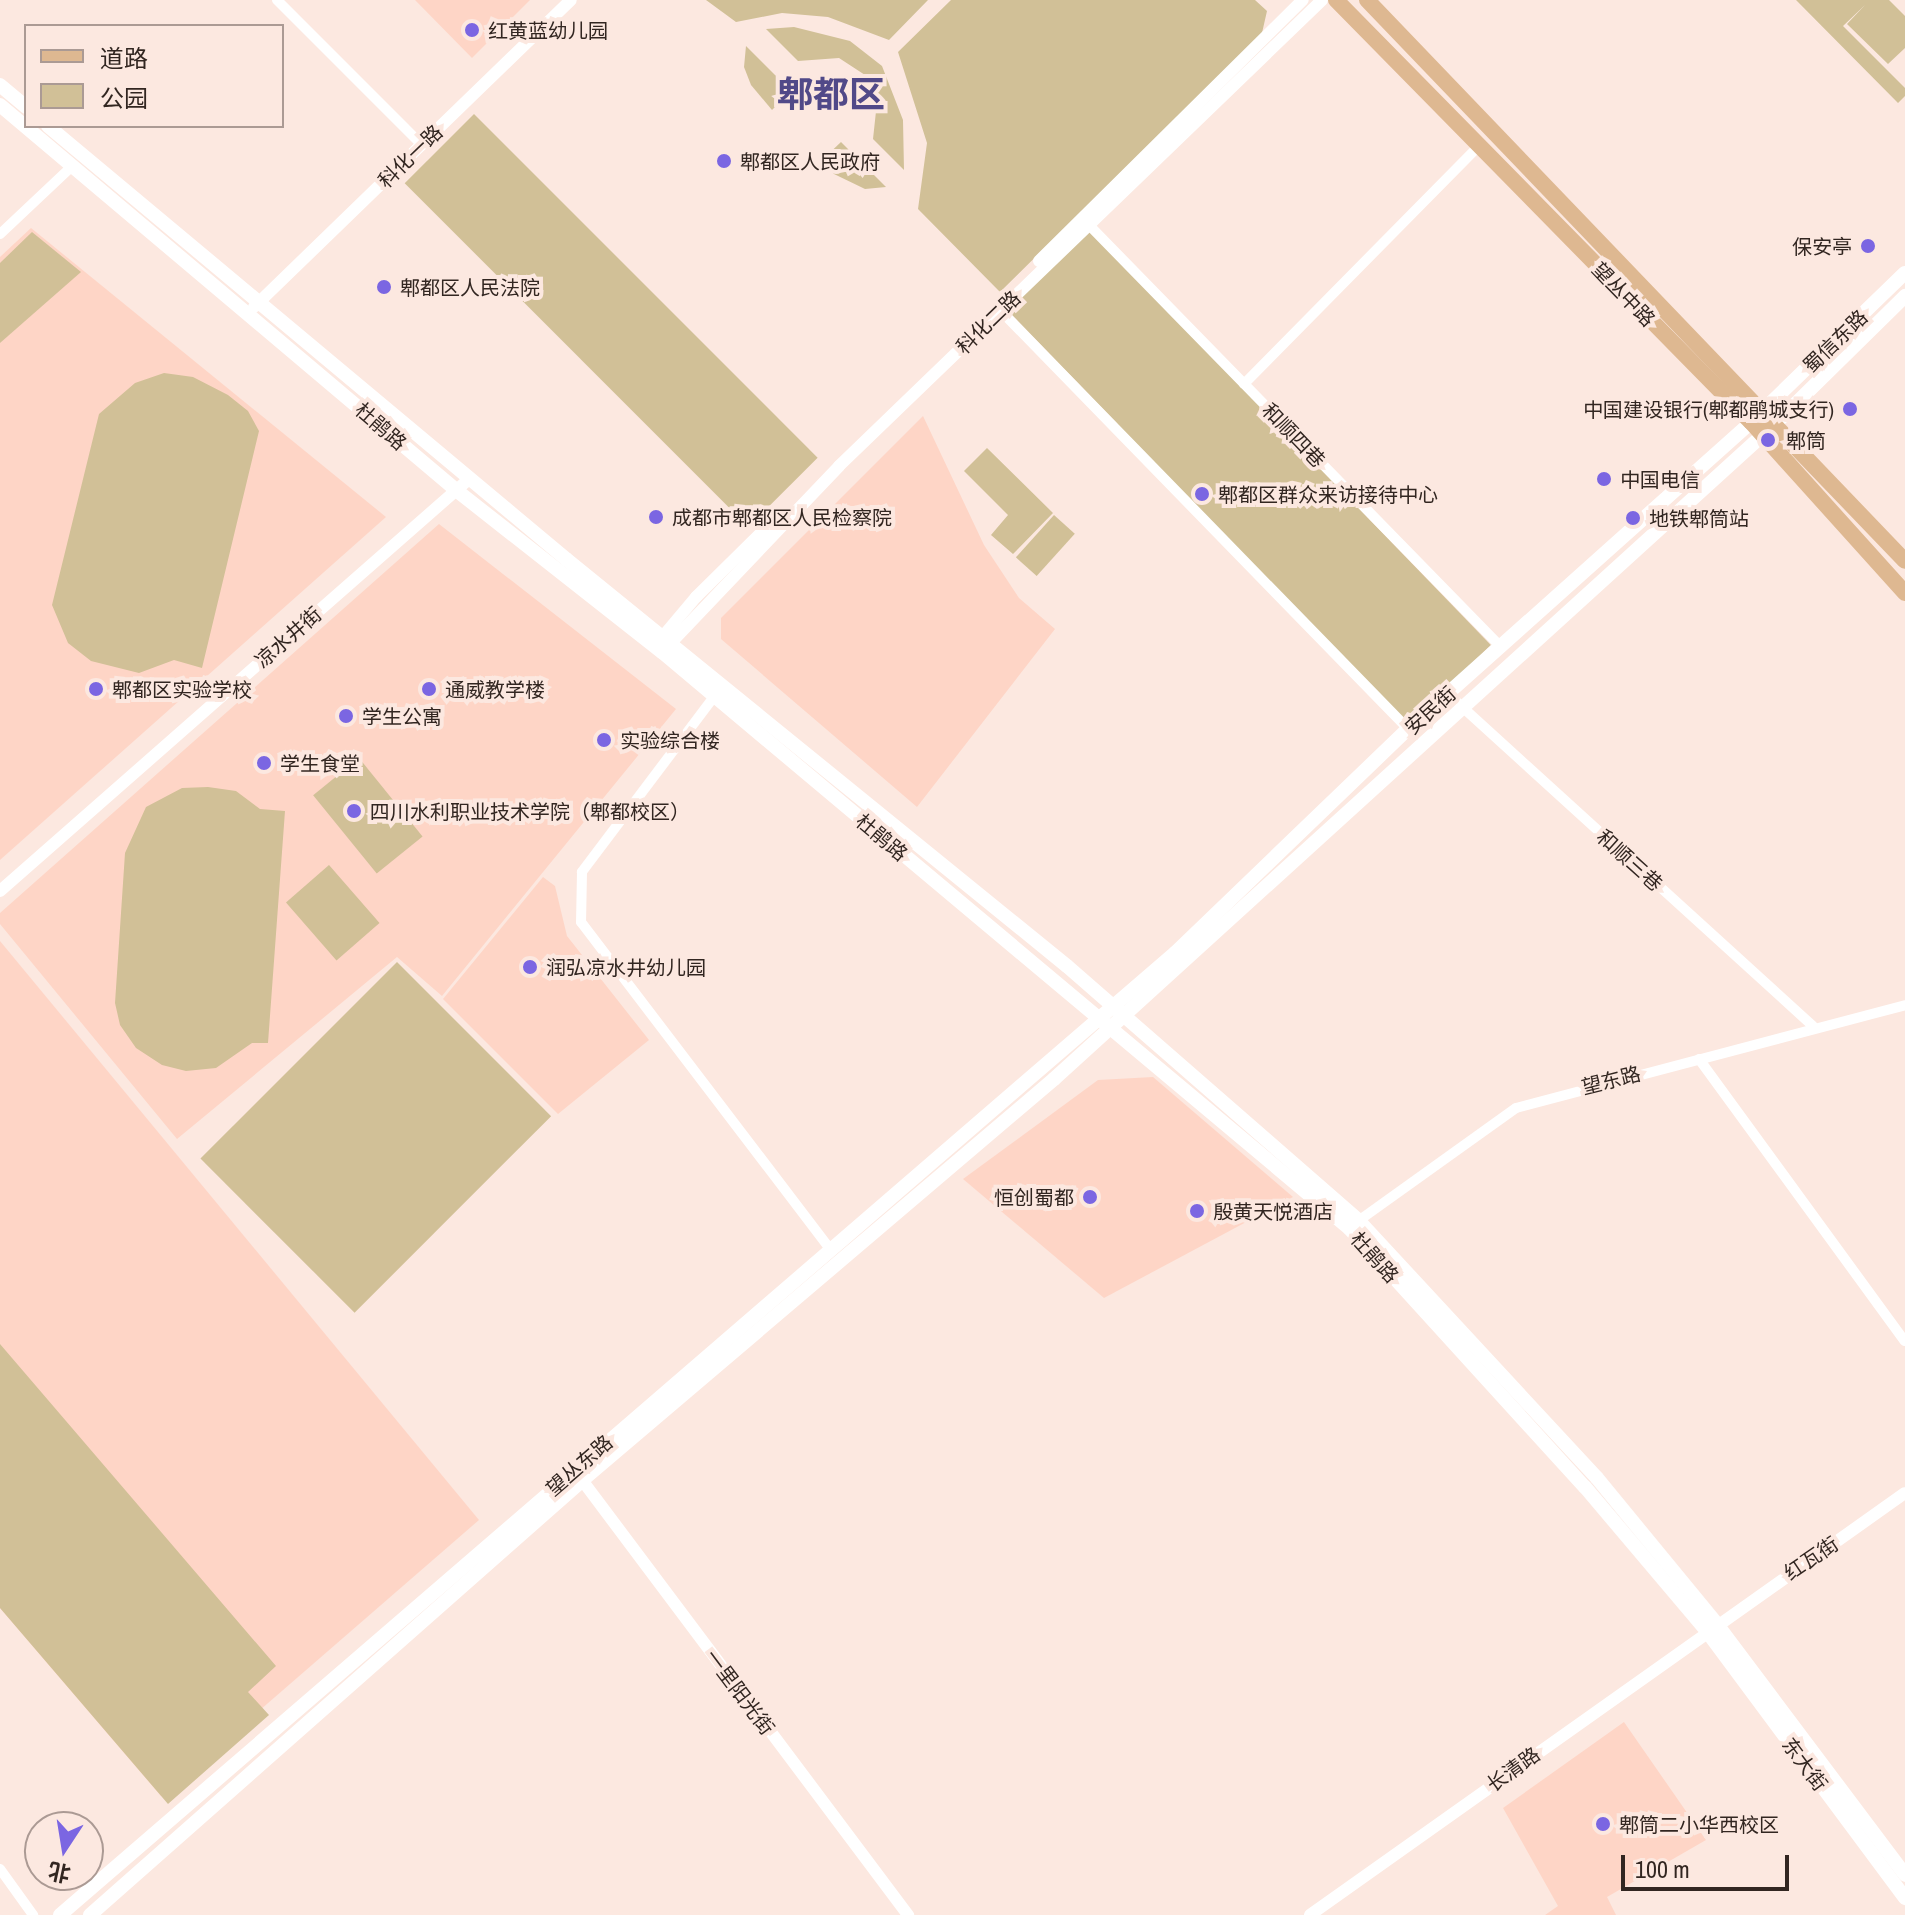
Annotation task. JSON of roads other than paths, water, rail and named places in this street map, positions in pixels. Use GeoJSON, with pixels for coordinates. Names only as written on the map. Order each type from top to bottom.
{"type":"FeatureCollection","features":[{"type":"Feature","properties":{"kind":"main road","name":"望丛中路"},"geometry":{"type":"LineString","coordinates":[[1336,0],[1757,429],[1905,593]]}},
{"type":"Feature","properties":{"kind":"main road","name":"望丛中路"},"geometry":{"type":"LineString","coordinates":[[1367,0],[1771,416],[1905,561]]}},
{"type":"Feature","properties":{"kind":"main road"},"geometry":{"type":"LineString","coordinates":[[0,85],[24,105]]}},
{"type":"Feature","properties":{"kind":"main road","name":"杜鹃路"},"geometry":{"type":"LineString","coordinates":[[0,105],[24,126]]}},
{"type":"Feature","properties":{"kind":"main road","name":"杜鹃路"},"geometry":{"type":"LineString","coordinates":[[26,128],[71,167],[254,307],[469,479],[1120,1011],[1354,1224],[1711,1626]]}},
{"type":"Feature","properties":{"kind":"main road","name":"杜鹃路"},"geometry":{"type":"LineString","coordinates":[[50,128],[456,490],[666,643],[713,698],[1354,1224]]}},
{"type":"Feature","properties":{"kind":"main road","name":"蜀信东路"},"geometry":{"type":"LineString","coordinates":[[1771,416],[1905,273]]}},
{"type":"Feature","properties":{"kind":"main road","name":"蜀信东路"},"geometry":{"type":"LineString","coordinates":[[1771,416],[1905,296]]}},
{"type":"Feature","properties":{"kind":"main road","name":"安民街"},"geometry":{"type":"LineString","coordinates":[[1106,1022],[1462,708],[1771,416]]}},
{"type":"Feature","properties":{"kind":"main road","name":"安民街"},"geometry":{"type":"LineString","coordinates":[[1120,1011],[1408,729],[1500,646],[1757,429]]}},
{"type":"Feature","properties":{"kind":"main road","name":"望丛东路"},"geometry":{"type":"LineString","coordinates":[[90,1915],[830,1249],[1106,1022]]}},
{"type":"Feature","properties":{"kind":"main road","name":"望丛东路"},"geometry":{"type":"LineString","coordinates":[[60,1915],[1106,1022]]}},
{"type":"Feature","properties":{"kind":"main road","name":"东大街"},"geometry":{"type":"LineString","coordinates":[[1711,1626],[1905,1875]]}},
{"type":"Feature","properties":{"kind":"main road","name":"东大街"},"geometry":{"type":"LineString","coordinates":[[1711,1626],[1905,1898]]}},
{"type":"Feature","properties":{"kind":"street"},"geometry":{"type":"LineString","coordinates":[[277,0],[422,145]]}},
{"type":"Feature","properties":{"kind":"street","name":"科化一路"},"geometry":{"type":"LineString","coordinates":[[254,307],[571,0]]}},
{"type":"Feature","properties":{"kind":"street"},"geometry":{"type":"LineString","coordinates":[[666,643],[760,534],[1303,0]]}},
{"type":"Feature","properties":{"kind":"street","name":"科化二路"},"geometry":{"type":"LineString","coordinates":[[666,643],[839,466],[1322,0]]}},
{"type":"Feature","properties":{"kind":"street"},"geometry":{"type":"LineString","coordinates":[[1244,384],[1479,146]]}},
{"type":"Feature","properties":{"kind":"street"},"geometry":{"type":"LineString","coordinates":[[0,234],[71,167]]}},
{"type":"Feature","properties":{"kind":"street","name":"和顺四巷"},"geometry":{"type":"LineString","coordinates":[[1089,225],[1500,646]]}},
{"type":"Feature","properties":{"kind":"street"},"geometry":{"type":"LineString","coordinates":[[1000,310],[1408,729]]}},
{"type":"Feature","properties":{"kind":"street","name":"凉水井街"},"geometry":{"type":"LineString","coordinates":[[0,891],[469,479]]}},
{"type":"Feature","properties":{"kind":"street","name":"和顺三巷"},"geometry":{"type":"LineString","coordinates":[[1448,694],[1813,1026]]}},
{"type":"Feature","properties":{"kind":"street"},"geometry":{"type":"LineString","coordinates":[[713,698],[582,872],[581,922],[830,1249]]}},
{"type":"Feature","properties":{"kind":"street","name":"望东路"},"geometry":{"type":"LineString","coordinates":[[1354,1224],[1516,1108],[1813,1026],[1905,1005]]}},
{"type":"Feature","properties":{"kind":"street"},"geometry":{"type":"LineString","coordinates":[[1699,1059],[1905,1341]]}},
{"type":"Feature","properties":{"kind":"street","name":"一里阳光街"},"geometry":{"type":"LineString","coordinates":[[578,1475],[908,1915]]}},
{"type":"Feature","properties":{"kind":"street","name":"红瓦街"},"geometry":{"type":"LineString","coordinates":[[1711,1626],[1905,1493]]}},
{"type":"Feature","properties":{"kind":"street","name":"长清路"},"geometry":{"type":"LineString","coordinates":[[1310,1915],[1711,1626]]}},
{"type":"Feature","properties":{"kind":"street"},"geometry":{"type":"LineString","coordinates":[[0,1869],[33,1915]]}},
{"type":"Feature","properties":{"kind":"place","name":"红黄蓝幼儿园"},"geometry":{"type":"Point","coordinates":[472,30]}},
{"type":"Feature","properties":{"kind":"place","name":"郫都区人民政府"},"geometry":{"type":"Point","coordinates":[724,161]}},
{"type":"Feature","properties":{"kind":"place","name":"保安亭"},"geometry":{"type":"Point","coordinates":[1868,246]}},
{"type":"Feature","properties":{"kind":"place","name":"郫都区人民法院"},"geometry":{"type":"Point","coordinates":[384,287]}},
{"type":"Feature","properties":{"kind":"place","name":"中国建设银行(郫都鹃城支行)"},"geometry":{"type":"Point","coordinates":[1850,409]}},
{"type":"Feature","properties":{"kind":"place","name":"郫筒"},"geometry":{"type":"Point","coordinates":[1768,440]}},
{"type":"Feature","properties":{"kind":"place","name":"中国电信"},"geometry":{"type":"Point","coordinates":[1604,479]}},
{"type":"Feature","properties":{"kind":"place","name":"郫都区群众来访接待中心"},"geometry":{"type":"Point","coordinates":[1202,494]}},
{"type":"Feature","properties":{"kind":"place","name":"成都市郫都区人民检察院"},"geometry":{"type":"Point","coordinates":[656,517]}},
{"type":"Feature","properties":{"kind":"place","name":"地铁郫筒站"},"geometry":{"type":"Point","coordinates":[1633,518]}},
{"type":"Feature","properties":{"kind":"place","name":"郫都区实验学校"},"geometry":{"type":"Point","coordinates":[96,689]}},
{"type":"Feature","properties":{"kind":"place","name":"通威教学楼"},"geometry":{"type":"Point","coordinates":[429,689]}},
{"type":"Feature","properties":{"kind":"place","name":"学生公寓"},"geometry":{"type":"Point","coordinates":[346,716]}},
{"type":"Feature","properties":{"kind":"place","name":"实验综合楼"},"geometry":{"type":"Point","coordinates":[604,740]}},
{"type":"Feature","properties":{"kind":"place","name":"学生食堂"},"geometry":{"type":"Point","coordinates":[264,763]}},
{"type":"Feature","properties":{"kind":"place","name":"四川水利职业技术学院（郫都校区）"},"geometry":{"type":"Point","coordinates":[354,811]}},
{"type":"Feature","properties":{"kind":"place","name":"润弘凉水井幼儿园"},"geometry":{"type":"Point","coordinates":[530,967]}},
{"type":"Feature","properties":{"kind":"place","name":"恒创蜀都"},"geometry":{"type":"Point","coordinates":[1090,1197]}},
{"type":"Feature","properties":{"kind":"place","name":"殷黄天悦酒店"},"geometry":{"type":"Point","coordinates":[1197,1211]}},
{"type":"Feature","properties":{"kind":"place","name":"郫筒二小华西校区"},"geometry":{"type":"Point","coordinates":[1603,1824]}},
{"type":"Feature","properties":{"kind":"district","name":"郫都区"},"geometry":{"type":"Point","coordinates":[831,95]}}]}
